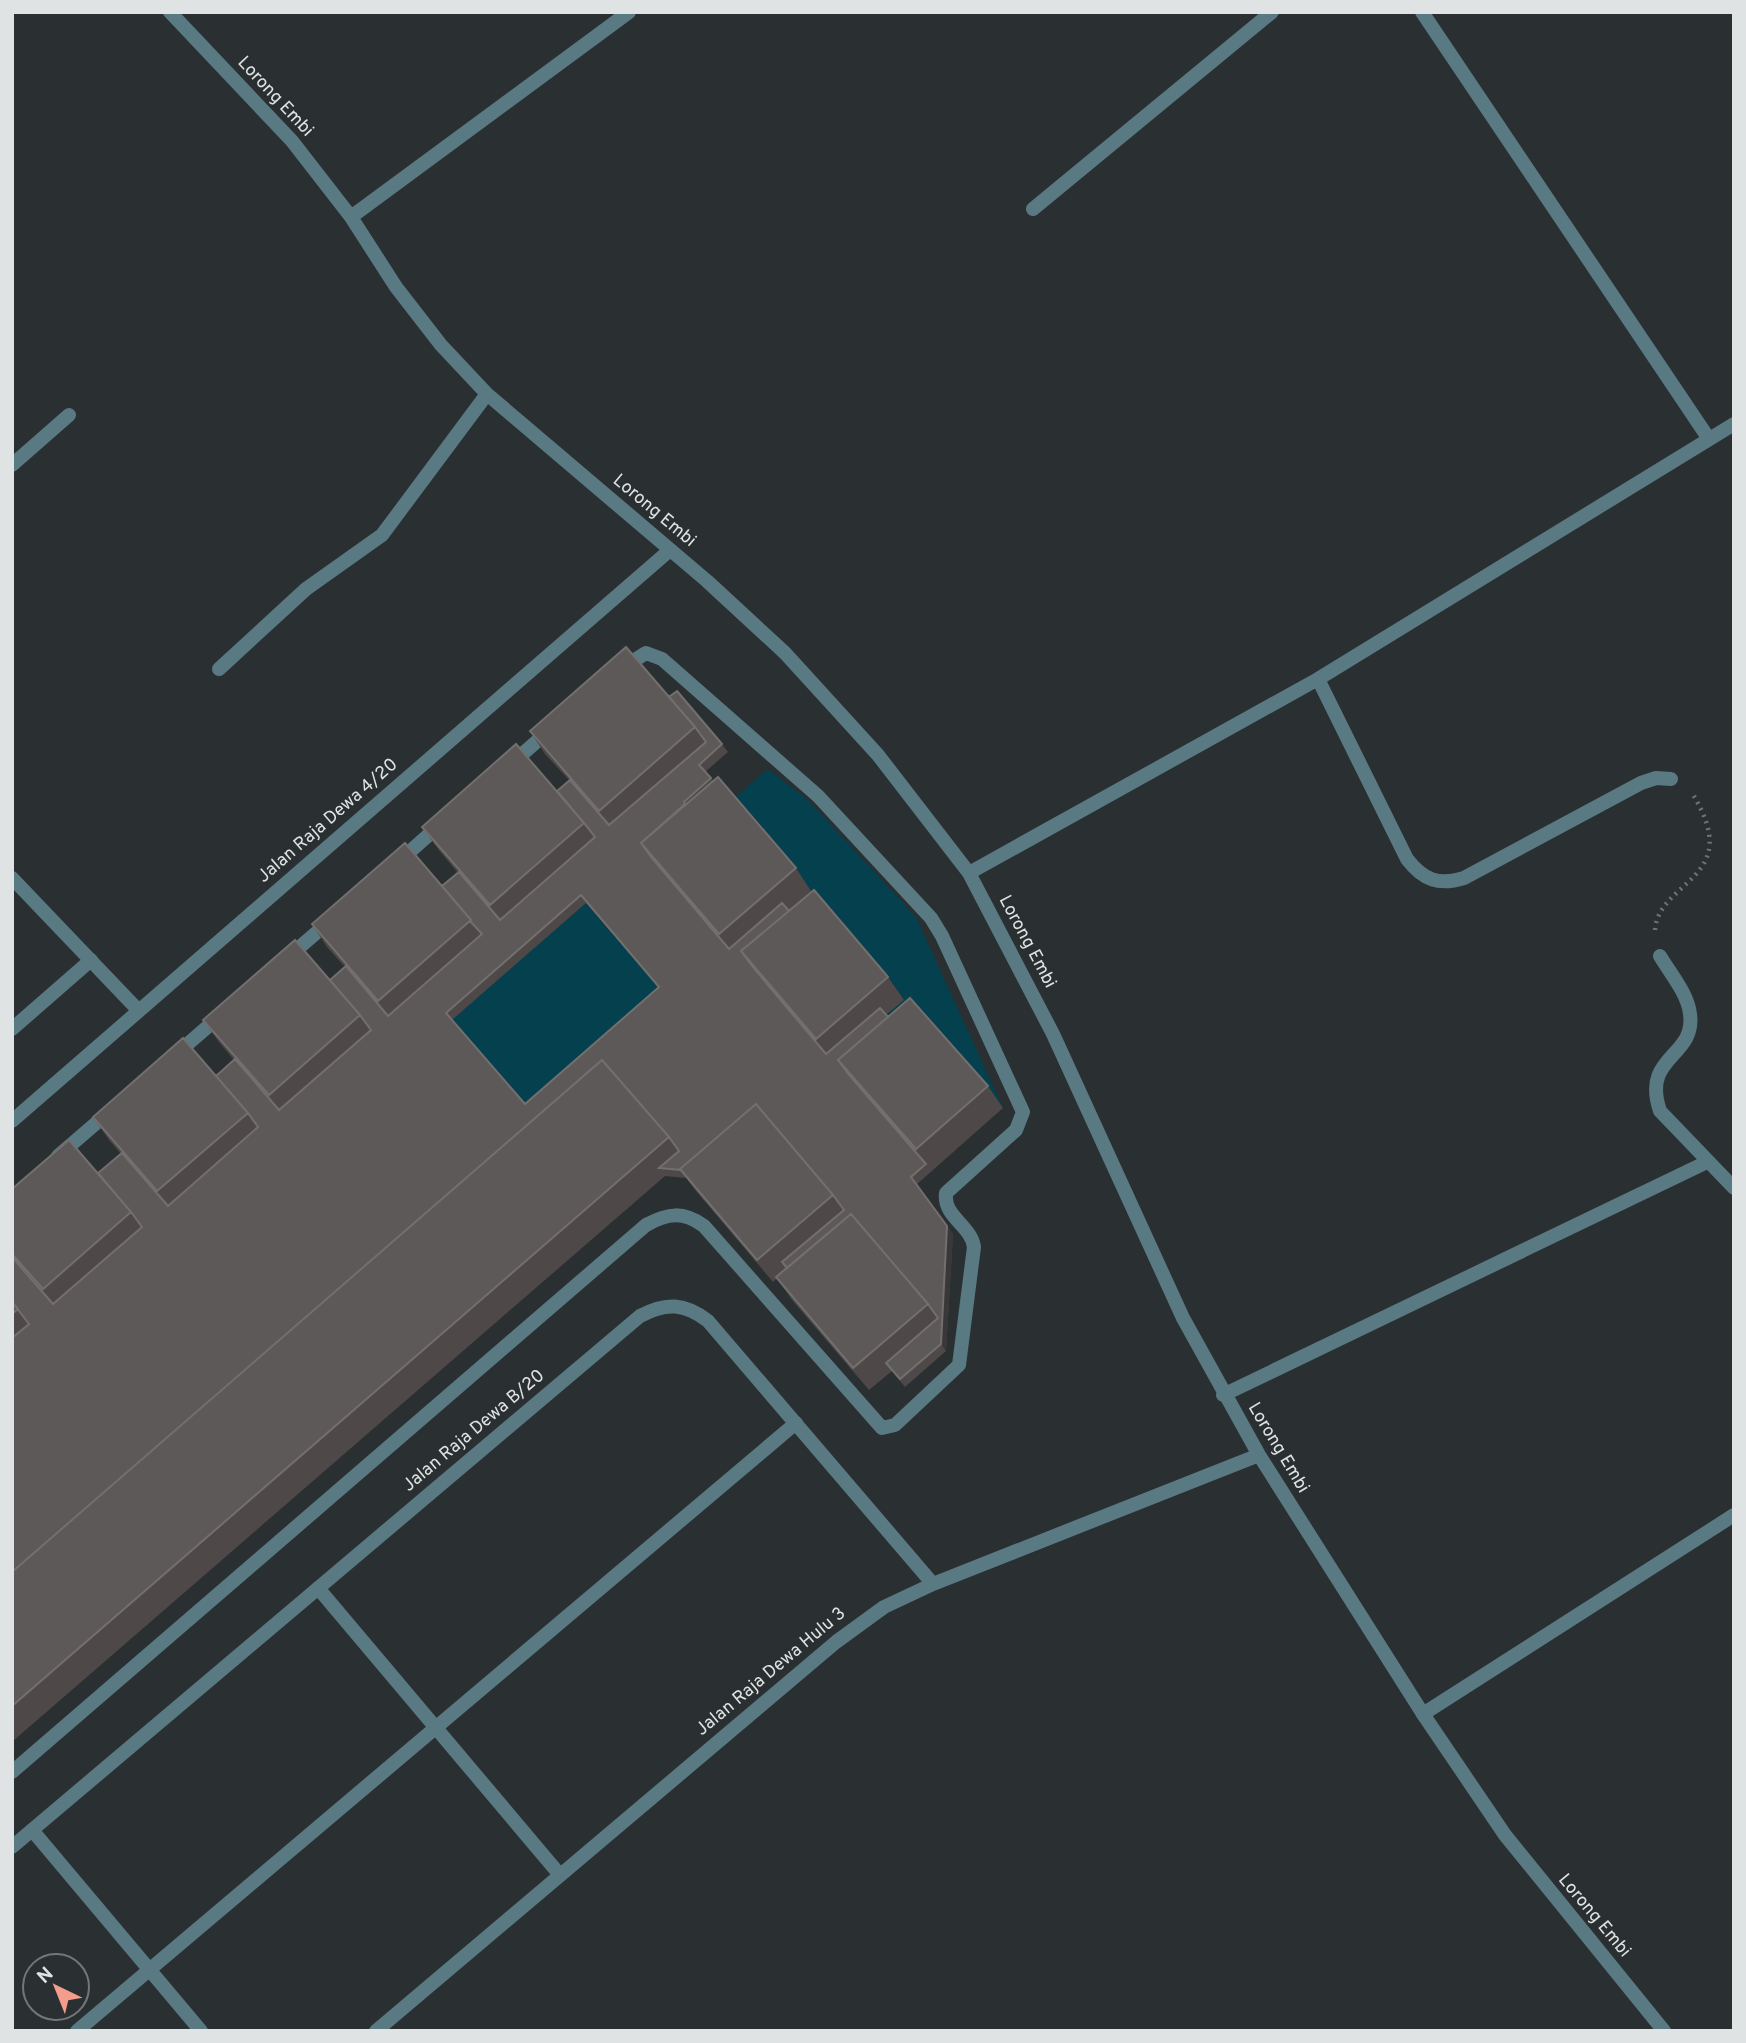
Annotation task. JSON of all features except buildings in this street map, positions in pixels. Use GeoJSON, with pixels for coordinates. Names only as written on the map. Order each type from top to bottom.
{"type":"FeatureCollection","features":[{"type":"Feature","properties":{"kind":"street"},"geometry":{"type":"LineString","coordinates":[[351,217],[629,12]]}},
{"type":"Feature","properties":{"kind":"street"},"geometry":{"type":"LineString","coordinates":[[1033,209],[1272,12]]}},
{"type":"Feature","properties":{"kind":"street"},"geometry":{"type":"LineString","coordinates":[[1422,12],[1709,439]]}},
{"type":"Feature","properties":{"kind":"street","name":"Lorong Embi"},"geometry":{"type":"LineString","coordinates":[[174,14],[292,141],[351,217],[396,287],[441,345],[487,394],[670,550],[794,663],[878,755],[969,873],[1053,1034],[1183,1318],[1223,1395],[1259,1455],[1423,1714],[1524,1860],[1664,2031]]}},
{"type":"Feature","properties":{"kind":"street"},"geometry":{"type":"LineString","coordinates":[[219,669],[306,589],[382,535],[487,394]]}},
{"type":"Feature","properties":{"kind":"street"},"geometry":{"type":"LineString","coordinates":[[12,465],[69,415]]}},
{"type":"Feature","properties":{"kind":"street"},"geometry":{"type":"LineString","coordinates":[[969,873],[1318,679],[1734,424]]}},
{"type":"Feature","properties":{"kind":"street","name":"Jalan Raja Dewa 4/20"},"geometry":{"type":"LineString","coordinates":[[12,1121],[670,550]]}},
{"type":"Feature","properties":{"kind":"street"},"geometry":{"type":"LineString","coordinates":[[12,1772],[646,1225],[660,1217],[675,1214],[690,1216],[704,1226],[882,1428],[895,1425],[960,1365],[974,1248],[970,1235],[947,1207],[946,1193],[1016,1130],[1023,1112],[942,936],[917,903],[818,796],[662,659],[646,653],[629,661],[608,679]]}},
{"type":"Feature","properties":{"kind":"street"},"geometry":{"type":"LineString","coordinates":[[1318,679],[1406,859],[1417,873],[1432,881],[1449,883],[1464,878],[1641,783],[1656,778],[1671,779]]}},
{"type":"Feature","properties":{"kind":"street"},"geometry":{"type":"LineString","coordinates":[[504,770],[567,716]]}},
{"type":"Feature","properties":{"kind":"street"},"geometry":{"type":"LineString","coordinates":[[389,870],[452,815]]}},
{"type":"Feature","properties":{"kind":"street"},"geometry":{"type":"LineString","coordinates":[[12,878],[139,1011]]}},
{"type":"Feature","properties":{"kind":"street"},"geometry":{"type":"LineString","coordinates":[[274,969],[347,906]]}},
{"type":"Feature","properties":{"kind":"street"},"geometry":{"type":"LineString","coordinates":[[1660,956],[1685,999],[1690,1013],[1690,1028],[1684,1042],[1660,1068],[1655,1082],[1655,1097],[1660,1111],[1734,1188]]}},
{"type":"Feature","properties":{"kind":"street"},"geometry":{"type":"LineString","coordinates":[[12,1029],[91,960]]}},
{"type":"Feature","properties":{"kind":"street"},"geometry":{"type":"LineString","coordinates":[[159,1069],[232,1006]]}},
{"type":"Feature","properties":{"kind":"street"},"geometry":{"type":"LineString","coordinates":[[44,1169],[117,1105]]}},
{"type":"Feature","properties":{"kind":"street"},"geometry":{"type":"LineString","coordinates":[[1223,1395],[1707,1162]]}},
{"type":"Feature","properties":{"kind":"street","name":"Jalan Raja Dewa B/20"},"geometry":{"type":"LineString","coordinates":[[12,1847],[640,1315],[655,1308],[674,1305],[692,1309],[708,1321],[933,1584]]}},
{"type":"Feature","properties":{"kind":"street"},"geometry":{"type":"LineString","coordinates":[[77,2031],[796,1423]]}},
{"type":"Feature","properties":{"kind":"street","name":"Jalan Raja Dewa Hulu 3"},"geometry":{"type":"LineString","coordinates":[[376,2031],[852,1629],[884,1607],[933,1584],[1259,1455]]}},
{"type":"Feature","properties":{"kind":"street"},"geometry":{"type":"LineString","coordinates":[[1423,1714],[1734,1516]]}},
{"type":"Feature","properties":{"kind":"street"},"geometry":{"type":"LineString","coordinates":[[318,1588],[560,1875]]}},
{"type":"Feature","properties":{"kind":"street"},"geometry":{"type":"LineString","coordinates":[[32,1830],[201,2031]]}},
{"type":"Feature","properties":{"kind":"path"},"geometry":{"type":"LineString","coordinates":[[1671,779],[1686,786],[1714,822]]}},
{"type":"Feature","properties":{"kind":"path"},"geometry":{"type":"LineString","coordinates":[[1660,956],[1654,941],[1655,925],[1662,910],[1692,888]]}},
{"type":"Feature","properties":{"kind":"shaded area"},"geometry":{"type":"Polygon","coordinates":[[[768,769],[808,800],[916,917],[1003,1108],[905,1038],[886,1016],[904,999],[806,933],[788,911],[733,799],[768,769]]]}},
{"type":"Feature","properties":{"kind":"shaded area"},"geometry":{"type":"Polygon","coordinates":[[[586,903],[665,994],[530,1112],[451,1020],[586,903]]]}}]}
